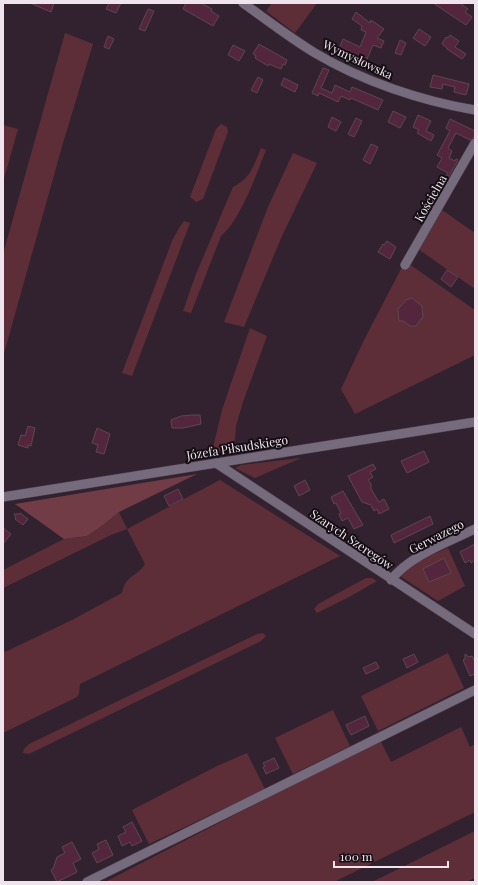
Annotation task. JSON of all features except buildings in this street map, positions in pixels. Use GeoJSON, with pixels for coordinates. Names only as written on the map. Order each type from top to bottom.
{"type":"FeatureCollection","features":[{"type":"Feature","properties":{"kind":"street","name":"Wymysłowska"},"geometry":{"type":"LineString","coordinates":[[243,3],[291,38],[340,66],[400,92],[439,103],[475,110]]}},
{"type":"Feature","properties":{"kind":"street","name":"Kościelna"},"geometry":{"type":"LineString","coordinates":[[405,265],[475,143]]}},
{"type":"Feature","properties":{"kind":"street","name":"Józefa Piłsudskiego"},"geometry":{"type":"LineString","coordinates":[[3,497],[475,422]]}},
{"type":"Feature","properties":{"kind":"street","name":"Szarych Szeregów"},"geometry":{"type":"LineString","coordinates":[[216,463],[391,580],[475,634]]}},
{"type":"Feature","properties":{"kind":"street","name":"Gerwazego"},"geometry":{"type":"LineString","coordinates":[[391,580],[399,570],[416,559],[475,529]]}},
{"type":"Feature","properties":{"kind":"street"},"geometry":{"type":"LineString","coordinates":[[87,882],[475,690]]}},
{"type":"Feature","properties":{"kind":"shaded area"},"geometry":{"type":"Polygon","coordinates":[[[272,3],[317,3],[295,33],[266,11],[272,3]]]}},
{"type":"Feature","properties":{"kind":"shaded area"},"geometry":{"type":"Polygon","coordinates":[[[65,33],[93,44],[63,143],[3,357],[3,254],[65,33]]]}},
{"type":"Feature","properties":{"kind":"shaded area"},"geometry":{"type":"Polygon","coordinates":[[[221,124],[227,127],[228,132],[203,199],[196,202],[190,197],[216,129],[221,124]]]}},
{"type":"Feature","properties":{"kind":"shaded area"},"geometry":{"type":"Polygon","coordinates":[[[3,125],[18,129],[3,182],[3,125]]]}},
{"type":"Feature","properties":{"kind":"shaded area"},"geometry":{"type":"Polygon","coordinates":[[[261,148],[266,150],[253,184],[235,219],[221,236],[191,313],[183,311],[196,274],[233,187],[244,180],[248,175],[261,148]]]}},
{"type":"Feature","properties":{"kind":"shaded area"},"geometry":{"type":"Polygon","coordinates":[[[293,153],[317,163],[282,236],[244,327],[224,322],[268,207],[293,153]]]}},
{"type":"Feature","properties":{"kind":"shaded area"},"geometry":{"type":"Polygon","coordinates":[[[442,210],[475,233],[475,289],[418,249],[442,210]]]}},
{"type":"Feature","properties":{"kind":"shaded area"},"geometry":{"type":"Polygon","coordinates":[[[184,221],[190,223],[132,376],[122,373],[172,241],[184,221]]]}},
{"type":"Feature","properties":{"kind":"shaded area"},"geometry":{"type":"Polygon","coordinates":[[[409,264],[475,310],[475,355],[355,414],[341,389],[364,340],[401,269],[409,264]]]}},
{"type":"Feature","properties":{"kind":"shaded area"},"geometry":{"type":"Polygon","coordinates":[[[250,328],[267,336],[243,402],[236,426],[235,440],[225,451],[212,452],[222,410],[250,328]]]}},
{"type":"Feature","properties":{"kind":"shaded area"},"geometry":{"type":"Polygon","coordinates":[[[301,458],[255,478],[235,468],[241,465],[301,458]]]}},
{"type":"Feature","properties":{"kind":"shaded area"},"geometry":{"type":"Polygon","coordinates":[[[197,474],[119,512],[87,536],[64,539],[15,504],[197,474]]]}},
{"type":"Feature","properties":{"kind":"shaded area"},"geometry":{"type":"Polygon","coordinates":[[[220,480],[340,556],[80,684],[79,694],[77,697],[3,733],[3,647],[5,652],[72,620],[122,593],[126,582],[145,564],[127,529],[220,480]]]}},
{"type":"Feature","properties":{"kind":"shaded area"},"geometry":{"type":"Polygon","coordinates":[[[119,512],[127,529],[111,535],[3,588],[3,570],[64,539],[87,536],[119,512]]]}},
{"type":"Feature","properties":{"kind":"shaded area"},"geometry":{"type":"Polygon","coordinates":[[[448,548],[465,586],[438,601],[400,576],[420,560],[448,548]]]}},
{"type":"Feature","properties":{"kind":"shaded area"},"geometry":{"type":"Polygon","coordinates":[[[366,578],[372,578],[377,581],[317,613],[314,609],[318,604],[366,578]]]}},
{"type":"Feature","properties":{"kind":"shaded area"},"geometry":{"type":"Polygon","coordinates":[[[263,633],[266,636],[261,641],[29,754],[23,753],[24,749],[29,744],[257,634],[263,633]]]}},
{"type":"Feature","properties":{"kind":"shaded area"},"geometry":{"type":"Polygon","coordinates":[[[448,653],[464,688],[378,731],[361,696],[448,653]]]}},
{"type":"Feature","properties":{"kind":"shaded area"},"geometry":{"type":"Polygon","coordinates":[[[333,710],[350,746],[293,774],[275,738],[333,710]]]}},
{"type":"Feature","properties":{"kind":"shaded area"},"geometry":{"type":"Polygon","coordinates":[[[461,727],[470,747],[475,744],[475,812],[334,882],[105,882],[335,763],[381,742],[391,762],[461,727]]]}},
{"type":"Feature","properties":{"kind":"shaded area"},"geometry":{"type":"Polygon","coordinates":[[[247,753],[265,789],[149,844],[132,810],[217,766],[247,753]]]}},
{"type":"Feature","properties":{"kind":"shaded area"},"geometry":{"type":"Polygon","coordinates":[[[475,831],[475,878],[466,882],[372,882],[475,831]]]}}]}
